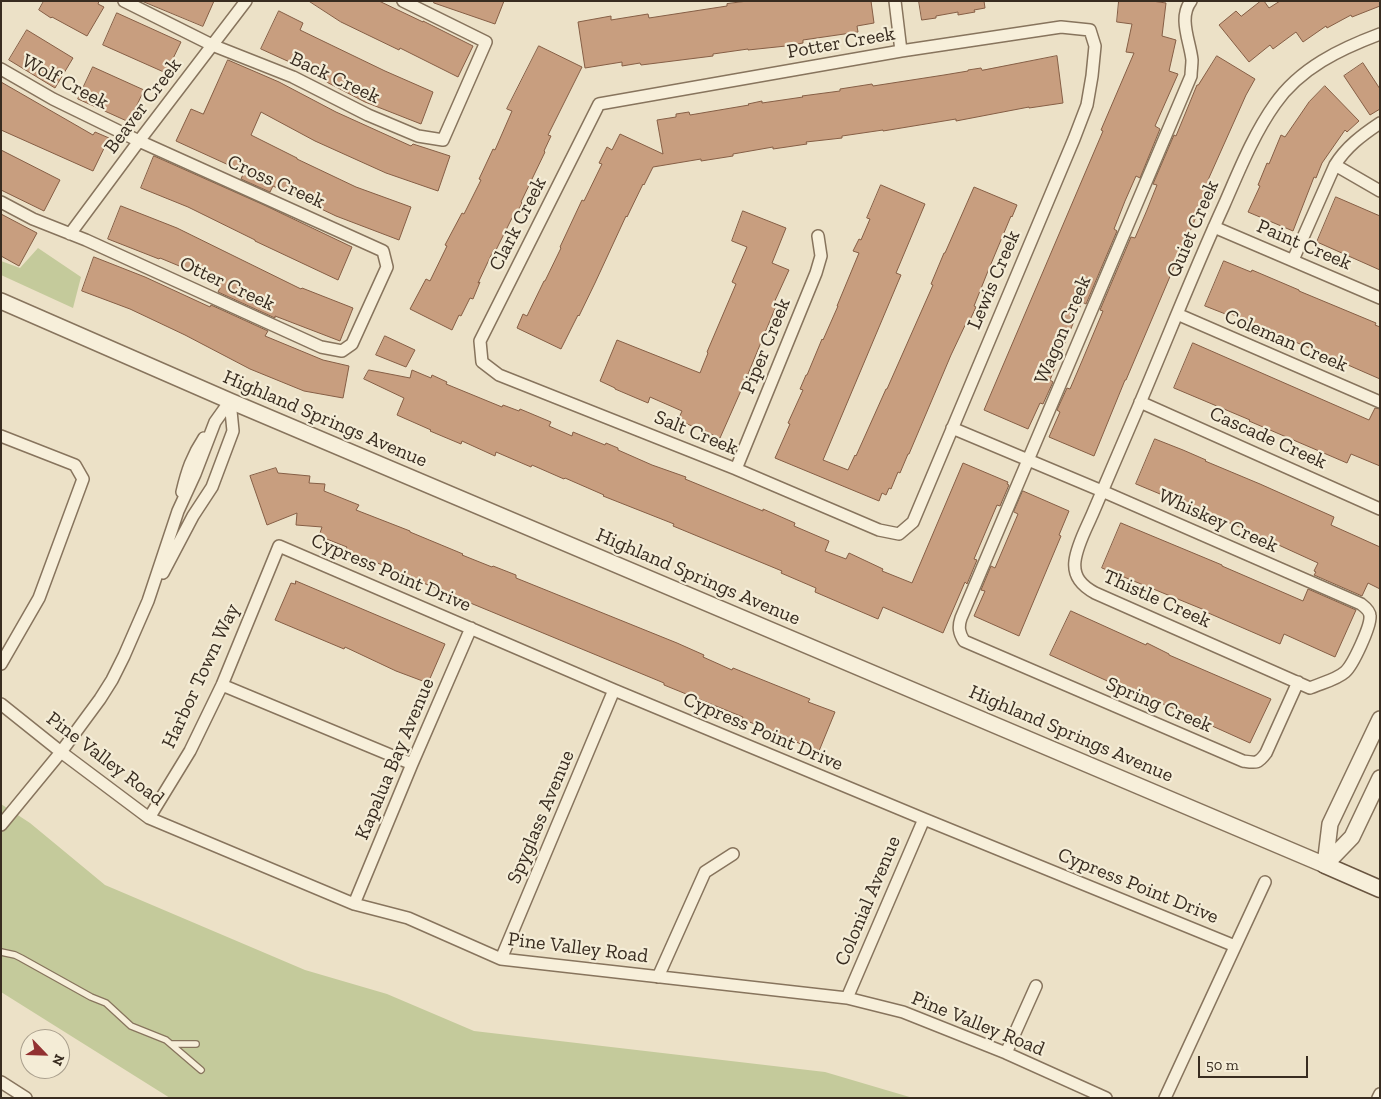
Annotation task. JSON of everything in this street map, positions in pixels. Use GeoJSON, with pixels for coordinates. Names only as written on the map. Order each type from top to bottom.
{"type":"FeatureCollection","features":[{"type":"Feature","properties":{"kind":"main road","name":"Highland Springs Avenue"},"geometry":{"type":"LineString","coordinates":[[1325,865],[1380,889]]}},
{"type":"Feature","properties":{"kind":"street","name":"Back Creek"},"geometry":{"type":"LineString","coordinates":[[124,1],[212,45],[293,77],[368,115],[418,136],[443,140],[486,42],[403,1]]}},
{"type":"Feature","properties":{"kind":"street","name":"Beaver Creek"},"geometry":{"type":"LineString","coordinates":[[70,234],[246,1]]}},
{"type":"Feature","properties":{"kind":"street"},"geometry":{"type":"LineString","coordinates":[[895,1],[901,52]]}},
{"type":"Feature","properties":{"kind":"street","name":"Wagon Creek"},"geometry":{"type":"LineString","coordinates":[[964,641],[959,626],[961,618],[1190,76],[1192,59],[1186,30],[1186,10],[1192,1]]}},
{"type":"Feature","properties":{"kind":"street","name":"Potter Creek"},"geometry":{"type":"LineString","coordinates":[[599,104],[901,52],[1061,27],[1090,30]]}},
{"type":"Feature","properties":{"kind":"street","name":"Lewis Creek"},"geometry":{"type":"LineString","coordinates":[[899,534],[913,522],[1087,105],[1096,46],[1090,30]]}},
{"type":"Feature","properties":{"kind":"street","name":"Quiet Creek"},"geometry":{"type":"LineString","coordinates":[[1102,491],[1214,227],[1254,138],[1275,103],[1292,83],[1311,68],[1353,44],[1380,34]]}},
{"type":"Feature","properties":{"kind":"street","name":"Wolf Creek"},"geometry":{"type":"LineString","coordinates":[[1,69],[53,99],[139,141]]}},
{"type":"Feature","properties":{"kind":"street","name":"Clark Creek"},"geometry":{"type":"LineString","coordinates":[[482,362],[480,341],[599,104]]}},
{"type":"Feature","properties":{"kind":"street"},"geometry":{"type":"LineString","coordinates":[[1293,260],[1341,154],[1380,123]]}},
{"type":"Feature","properties":{"kind":"street","name":"Cross Creek"},"geometry":{"type":"LineString","coordinates":[[139,141],[383,251],[387,267],[352,344]]}},
{"type":"Feature","properties":{"kind":"street"},"geometry":{"type":"LineString","coordinates":[[1335,165],[1380,191]]}},
{"type":"Feature","properties":{"kind":"street","name":"Otter Creek"},"geometry":{"type":"LineString","coordinates":[[1,202],[33,219],[86,240],[321,348],[342,351],[352,344]]}},
{"type":"Feature","properties":{"kind":"street","name":"Paint Creek"},"geometry":{"type":"LineString","coordinates":[[1214,227],[1380,298]]}},
{"type":"Feature","properties":{"kind":"street","name":"Piper Creek"},"geometry":{"type":"LineString","coordinates":[[736,469],[816,273],[821,256],[818,236]]}},
{"type":"Feature","properties":{"kind":"street","name":"Highland Springs Avenue"},"geometry":{"type":"LineString","coordinates":[[1,301],[230,401],[1325,865]]}},
{"type":"Feature","properties":{"kind":"street","name":"Coleman Creek"},"geometry":{"type":"LineString","coordinates":[[1177,314],[1380,402]]}},
{"type":"Feature","properties":{"kind":"street","name":"Salt Creek"},"geometry":{"type":"LineString","coordinates":[[482,362],[499,375],[736,469],[878,530],[899,534]]}},
{"type":"Feature","properties":{"kind":"street"},"geometry":{"type":"LineString","coordinates":[[148,601],[185,489],[196,474],[215,422],[230,401]]}},
{"type":"Feature","properties":{"kind":"street"},"geometry":{"type":"LineString","coordinates":[[1,825],[61,752],[112,680],[148,601],[193,516],[212,487],[232,431],[230,401]]}},
{"type":"Feature","properties":{"kind":"street","name":"Cascade Creek"},"geometry":{"type":"LineString","coordinates":[[1140,402],[1380,509]]}},
{"type":"Feature","properties":{"kind":"street","name":"Whiskey Creek"},"geometry":{"type":"LineString","coordinates":[[952,428],[1351,599],[1366,608],[1370,615],[1369,625],[1350,667],[1343,674],[1310,688]]}},
{"type":"Feature","properties":{"kind":"street"},"geometry":{"type":"LineString","coordinates":[[1,436],[75,465],[83,479],[39,598],[1,664]]}},
{"type":"Feature","properties":{"kind":"street"},"geometry":{"type":"LineString","coordinates":[[185,489],[205,498]]}},
{"type":"Feature","properties":{"kind":"street","name":"Thistle Creek"},"geometry":{"type":"LineString","coordinates":[[1102,491],[1077,552],[1075,563],[1079,581],[1086,588],[1310,688]]}},
{"type":"Feature","properties":{"kind":"street","name":"Cypress Point Drive"},"geometry":{"type":"LineString","coordinates":[[279,546],[614,690],[924,820],[1236,946]]}},
{"type":"Feature","properties":{"kind":"street","name":"Harbor Town Way"},"geometry":{"type":"LineString","coordinates":[[149,818],[190,751],[222,686],[279,546]]}},
{"type":"Feature","properties":{"kind":"street","name":"Kapalua Bay Avenue"},"geometry":{"type":"LineString","coordinates":[[354,904],[470,628]]}},
{"type":"Feature","properties":{"kind":"street","name":"Spring Creek"},"geometry":{"type":"LineString","coordinates":[[964,641],[1243,761],[1254,763],[1261,760],[1270,746],[1298,682]]}},
{"type":"Feature","properties":{"kind":"street"},"geometry":{"type":"LineString","coordinates":[[222,686],[412,764]]}},
{"type":"Feature","properties":{"kind":"street","name":"Spyglass Avenue"},"geometry":{"type":"LineString","coordinates":[[501,959],[614,690]]}},
{"type":"Feature","properties":{"kind":"street","name":"Pine Valley Road"},"geometry":{"type":"LineString","coordinates":[[1,704],[149,818],[354,904],[408,918],[501,959],[847,998],[903,1012],[1006,1054],[1106,1098]]}},
{"type":"Feature","properties":{"kind":"street"},"geometry":{"type":"LineString","coordinates":[[1325,865],[1330,824],[1380,719]]}},
{"type":"Feature","properties":{"kind":"street"},"geometry":{"type":"LineString","coordinates":[[1325,865],[1352,837],[1380,778]]}},
{"type":"Feature","properties":{"kind":"street","name":"Colonial Avenue"},"geometry":{"type":"LineString","coordinates":[[847,998],[924,820]]}},
{"type":"Feature","properties":{"kind":"street"},"geometry":{"type":"LineString","coordinates":[[658,977],[705,872],[732,854]]}},
{"type":"Feature","properties":{"kind":"street"},"geometry":{"type":"LineString","coordinates":[[1165,1098],[1265,882]]}},
{"type":"Feature","properties":{"kind":"street"},"geometry":{"type":"LineString","coordinates":[[1006,1054],[1036,986]]}},
{"type":"Feature","properties":{"kind":"street"},"geometry":{"type":"LineString","coordinates":[[1,1082],[26,1098]]}},
{"type":"Feature","properties":{"kind":"street"},"geometry":{"type":"LineString","coordinates":[[1378,1098],[1380,1094]]}},
{"type":"Feature","properties":{"kind":"lane"},"geometry":{"type":"LineString","coordinates":[[1,952],[15,955],[106,1003],[131,1026],[161,1037],[202,1070]]}},
{"type":"Feature","properties":{"kind":"lane"},"geometry":{"type":"LineString","coordinates":[[171,1044],[196,1044]]}},
{"type":"Feature","properties":{"kind":"green space"},"geometry":{"type":"Polygon","coordinates":[[[38,248],[81,277],[73,308],[1,275],[1,261],[20,268],[38,248]]]}},
{"type":"Feature","properties":{"kind":"green space"},"geometry":{"type":"Polygon","coordinates":[[[1,804],[30,823],[105,885],[305,970],[387,994],[474,1031],[825,1072],[913,1098],[170,1098],[70,1035],[70,1029],[60,1029],[1,992],[1,804]]]}},
{"type":"Feature","properties":{"kind":"building"},"geometry":{"type":"Polygon","coordinates":[[[44,1],[99,1],[98,4],[104,7],[87,36],[39,10],[44,1]]]}},
{"type":"Feature","properties":{"kind":"building"},"geometry":{"type":"Polygon","coordinates":[[[142,1],[214,1],[203,26],[142,1]]]}},
{"type":"Feature","properties":{"kind":"building"},"geometry":{"type":"Polygon","coordinates":[[[309,1],[379,1],[473,46],[458,77],[400,48],[399,50],[341,22],[309,1]]]}},
{"type":"Feature","properties":{"kind":"building"},"geometry":{"type":"Polygon","coordinates":[[[434,1],[504,1],[495,24],[434,3],[434,1]]]}},
{"type":"Feature","properties":{"kind":"building"},"geometry":{"type":"Polygon","coordinates":[[[748,1],[871,1],[874,23],[857,26],[858,32],[803,40],[803,43],[786,46],[748,49],[713,54],[713,56],[641,65],[640,63],[622,66],[622,62],[585,68],[578,22],[611,16],[611,20],[648,14],[649,18],[748,1]]]}},
{"type":"Feature","properties":{"kind":"building"},"geometry":{"type":"Polygon","coordinates":[[[919,1],[984,1],[985,8],[974,10],[975,12],[958,15],[958,12],[922,20],[919,1]]]}},
{"type":"Feature","properties":{"kind":"building"},"geometry":{"type":"Polygon","coordinates":[[[1119,1],[1166,3],[1162,36],[1176,40],[1169,71],[1178,74],[1155,126],[1160,129],[1140,178],[1136,176],[1114,229],[1117,231],[1086,304],[1082,302],[1060,355],[1050,380],[1053,382],[1043,404],[1040,403],[1028,429],[984,410],[1103,131],[1101,130],[1134,53],[1126,52],[1132,24],[1117,22],[1119,1]]]}},
{"type":"Feature","properties":{"kind":"building"},"geometry":{"type":"Polygon","coordinates":[[[1261,1],[1264,1],[1269,8],[1280,1],[1380,1],[1380,6],[1352,17],[1351,15],[1327,28],[1326,26],[1303,42],[1296,32],[1273,49],[1270,45],[1249,62],[1219,25],[1236,11],[1241,16],[1261,1]]]}},
{"type":"Feature","properties":{"kind":"building"},"geometry":{"type":"Polygon","coordinates":[[[279,11],[303,23],[300,30],[433,92],[421,124],[365,102],[315,76],[316,74],[261,49],[279,11]]]}},
{"type":"Feature","properties":{"kind":"building"},"geometry":{"type":"Polygon","coordinates":[[[117,13],[181,42],[166,73],[103,45],[117,13]]]}},
{"type":"Feature","properties":{"kind":"building"},"geometry":{"type":"Polygon","coordinates":[[[27,30],[73,58],[55,88],[9,60],[27,30]]]}},
{"type":"Feature","properties":{"kind":"building"},"geometry":{"type":"Polygon","coordinates":[[[539,46],[582,67],[548,135],[551,136],[545,152],[522,203],[515,217],[513,216],[496,250],[494,249],[478,283],[480,282],[473,299],[470,298],[452,330],[410,309],[426,279],[430,281],[447,246],[445,245],[462,213],[464,214],[481,180],[479,179],[493,149],[495,150],[512,111],[507,109],[539,46]]]}},
{"type":"Feature","properties":{"kind":"building"},"geometry":{"type":"Polygon","coordinates":[[[1057,56],[1063,103],[653,167],[626,216],[579,316],[561,349],[517,328],[523,314],[527,316],[545,281],[582,200],[584,201],[602,164],[599,163],[607,147],[612,150],[620,134],[663,154],[657,120],[676,117],[676,114],[689,112],[690,115],[762,101],[762,103],[803,97],[840,91],[840,89],[872,84],[873,86],[981,68],[982,70],[1057,56]]]}},
{"type":"Feature","properties":{"kind":"building"},"geometry":{"type":"Polygon","coordinates":[[[1217,56],[1255,79],[1208,180],[1210,181],[1181,254],[1125,380],[1094,456],[1049,437],[1060,412],[1057,410],[1067,388],[1070,389],[1082,361],[1103,311],[1100,310],[1131,237],[1135,238],[1147,210],[1157,185],[1153,184],[1174,135],[1176,136],[1197,85],[1217,56]]]}},
{"type":"Feature","properties":{"kind":"building"},"geometry":{"type":"Polygon","coordinates":[[[228,60],[279,82],[336,112],[411,146],[413,144],[450,156],[438,191],[386,173],[315,141],[261,112],[251,135],[356,187],[411,207],[399,240],[336,216],[273,186],[270,192],[241,179],[244,172],[176,141],[191,109],[203,114],[228,60]]]}},
{"type":"Feature","properties":{"kind":"building"},"geometry":{"type":"Polygon","coordinates":[[[1363,63],[1380,89],[1380,109],[1370,115],[1344,76],[1363,63]]]}},
{"type":"Feature","properties":{"kind":"building"},"geometry":{"type":"Polygon","coordinates":[[[93,67],[144,90],[129,122],[78,99],[93,67]]]}},
{"type":"Feature","properties":{"kind":"building"},"geometry":{"type":"Polygon","coordinates":[[[1,82],[93,135],[95,132],[109,138],[93,171],[1,130],[1,82]]]}},
{"type":"Feature","properties":{"kind":"building"},"geometry":{"type":"Polygon","coordinates":[[[1325,86],[1359,121],[1347,132],[1345,130],[1322,163],[1316,178],[1314,177],[1293,231],[1248,212],[1260,186],[1258,185],[1267,163],[1269,164],[1281,135],[1285,137],[1309,102],[1325,86]]]}},
{"type":"Feature","properties":{"kind":"building"},"geometry":{"type":"Polygon","coordinates":[[[1,150],[60,180],[44,211],[1,190],[1,150]]]}},
{"type":"Feature","properties":{"kind":"building"},"geometry":{"type":"Polygon","coordinates":[[[154,156],[352,247],[338,280],[188,207],[141,188],[154,156]]]}},
{"type":"Feature","properties":{"kind":"building"},"geometry":{"type":"Polygon","coordinates":[[[881,185],[925,204],[896,273],[901,275],[823,460],[848,470],[887,389],[974,187],[1017,205],[988,271],[974,306],[976,307],[970,320],[968,319],[951,355],[909,454],[900,473],[898,472],[891,489],[889,488],[886,495],[882,493],[879,501],[775,458],[803,390],[800,389],[838,306],[859,253],[853,251],[859,239],[861,240],[870,219],[867,218],[881,185]]]}},
{"type":"Feature","properties":{"kind":"building"},"geometry":{"type":"Polygon","coordinates":[[[1336,197],[1380,216],[1380,270],[1317,242],[1336,197]]]}},
{"type":"Feature","properties":{"kind":"building"},"geometry":{"type":"Polygon","coordinates":[[[121,206],[177,228],[301,289],[353,308],[340,341],[275,316],[275,318],[218,292],[220,288],[216,286],[218,282],[108,239],[121,206]]]}},
{"type":"Feature","properties":{"kind":"building"},"geometry":{"type":"Polygon","coordinates":[[[743,211],[786,228],[772,263],[789,270],[773,305],[776,306],[748,374],[750,375],[745,387],[743,386],[720,438],[678,420],[682,411],[650,397],[648,403],[600,381],[617,340],[700,373],[736,284],[732,282],[747,247],[732,241],[743,211]]]}},
{"type":"Feature","properties":{"kind":"building"},"geometry":{"type":"Polygon","coordinates":[[[1,214],[37,233],[19,266],[1,256],[1,214]]]}},
{"type":"Feature","properties":{"kind":"building"},"geometry":{"type":"Polygon","coordinates":[[[94,257],[145,277],[210,307],[211,305],[268,331],[265,336],[323,360],[349,366],[343,398],[304,391],[250,369],[130,309],[82,291],[94,257]]]}},
{"type":"Feature","properties":{"kind":"building"},"geometry":{"type":"Polygon","coordinates":[[[1224,261],[1251,272],[1252,270],[1376,323],[1375,325],[1380,327],[1380,379],[1229,313],[1228,315],[1205,306],[1224,261]]]}},
{"type":"Feature","properties":{"kind":"building"},"geometry":{"type":"Polygon","coordinates":[[[385,336],[415,350],[406,367],[376,355],[385,336]]]}},
{"type":"Feature","properties":{"kind":"building"},"geometry":{"type":"Polygon","coordinates":[[[1193,343],[1369,420],[1375,408],[1380,409],[1380,466],[1351,454],[1347,463],[1174,388],[1193,343]]]}},
{"type":"Feature","properties":{"kind":"building"},"geometry":{"type":"Polygon","coordinates":[[[369,370],[410,378],[412,370],[431,378],[432,375],[447,382],[446,384],[502,407],[503,405],[519,411],[520,409],[551,422],[549,426],[572,436],[573,432],[605,445],[606,443],[652,465],[686,477],[685,479],[795,523],[794,526],[829,541],[825,551],[846,559],[849,553],[883,569],[882,571],[912,583],[963,463],[1008,482],[1007,484],[1009,485],[1000,506],[997,505],[974,559],[977,560],[967,584],[965,582],[943,633],[883,607],[878,619],[815,592],[816,588],[781,573],[782,571],[673,526],[674,524],[603,496],[565,478],[532,465],[531,467],[496,452],[495,456],[462,441],[461,444],[430,431],[397,415],[404,398],[364,379],[369,370]]]}},
{"type":"Feature","properties":{"kind":"building"},"geometry":{"type":"Polygon","coordinates":[[[1155,439],[1334,517],[1331,525],[1380,547],[1380,589],[1368,583],[1362,596],[1314,575],[1318,563],[1237,526],[1136,484],[1155,439]]]}},
{"type":"Feature","properties":{"kind":"building"},"geometry":{"type":"Polygon","coordinates":[[[276,468],[278,473],[310,476],[309,483],[325,484],[324,491],[359,505],[356,510],[410,531],[462,555],[516,575],[516,578],[677,643],[732,670],[733,668],[810,699],[808,702],[835,712],[819,751],[742,719],[743,717],[664,685],[664,683],[398,573],[399,571],[345,551],[347,547],[319,536],[322,527],[296,525],[297,513],[267,525],[250,476],[276,468]]]}},
{"type":"Feature","properties":{"kind":"building"},"geometry":{"type":"Polygon","coordinates":[[[1023,491],[1069,511],[1059,535],[1061,536],[1019,636],[974,616],[985,591],[981,590],[991,566],[995,568],[1018,514],[1014,512],[1023,491]]]}},
{"type":"Feature","properties":{"kind":"building"},"geometry":{"type":"Polygon","coordinates":[[[1121,523],[1303,601],[1308,589],[1356,610],[1335,657],[1284,634],[1280,644],[1207,611],[1102,568],[1121,523]]]}},
{"type":"Feature","properties":{"kind":"building"},"geometry":{"type":"Polygon","coordinates":[[[296,581],[445,644],[428,683],[396,671],[345,647],[344,649],[275,620],[291,583],[295,584],[296,581]]]}},
{"type":"Feature","properties":{"kind":"building"},"geometry":{"type":"Polygon","coordinates":[[[1071,611],[1271,699],[1250,743],[1050,655],[1071,611]]]}}]}
